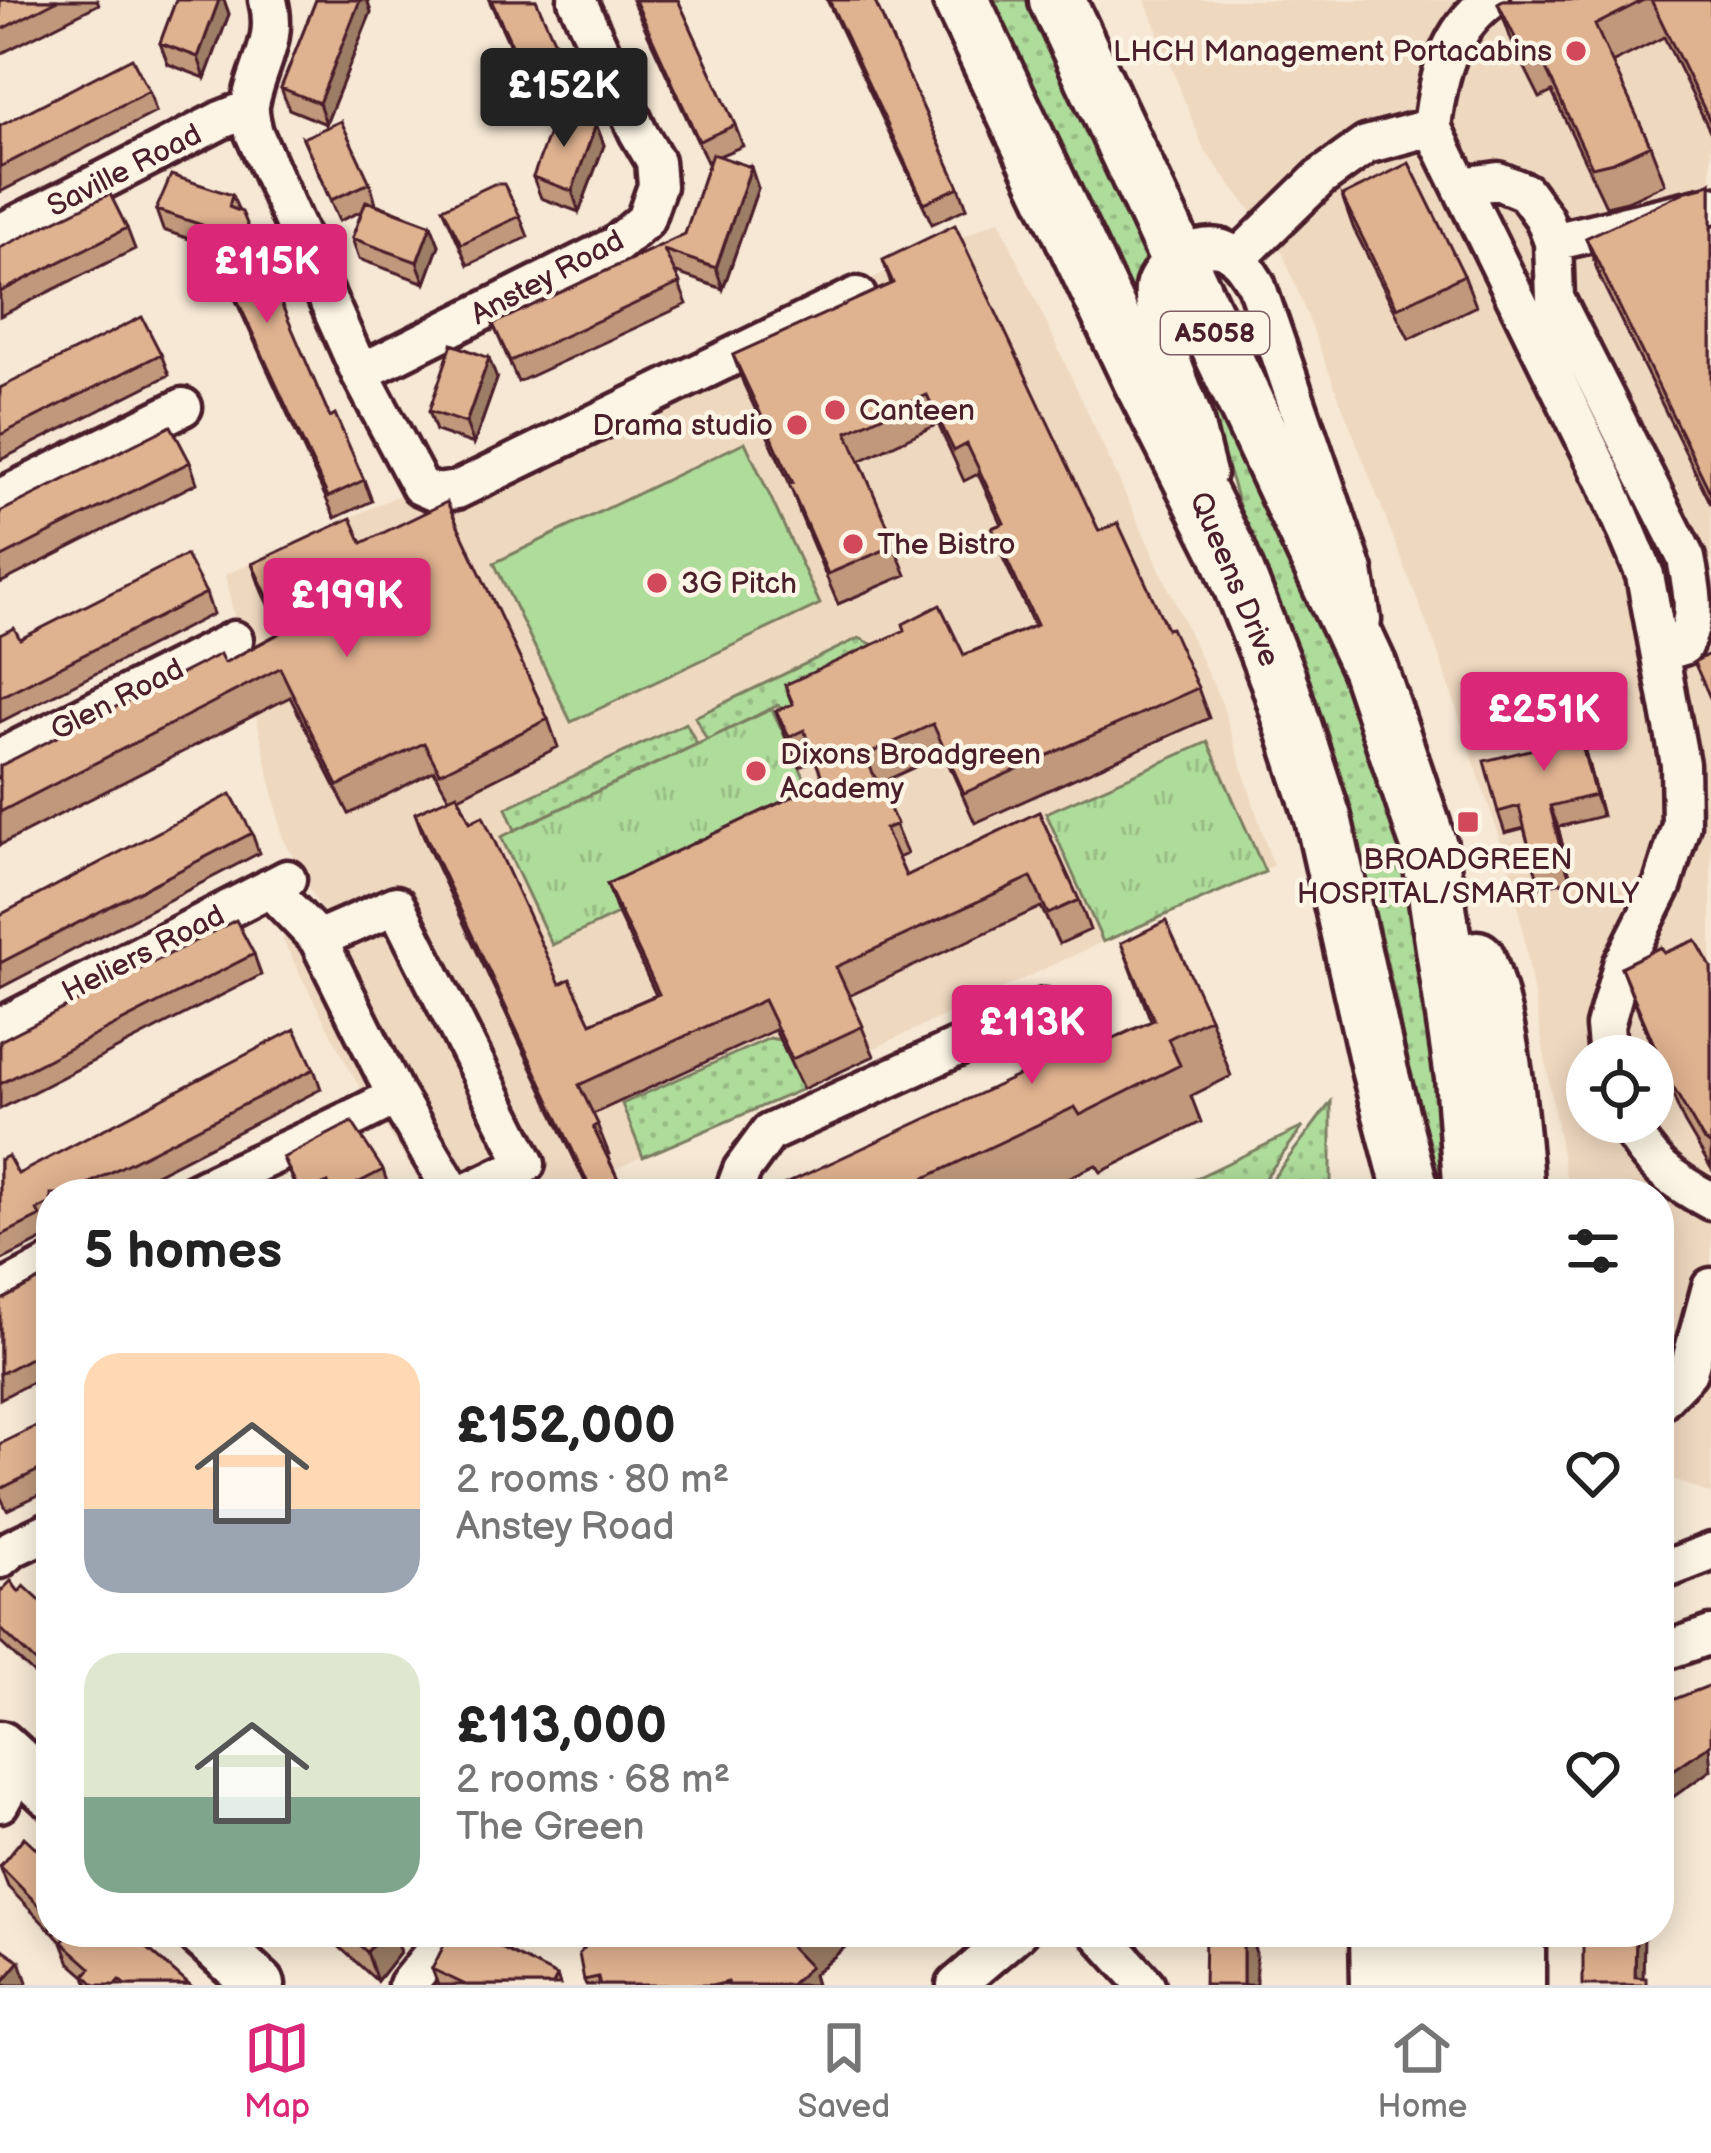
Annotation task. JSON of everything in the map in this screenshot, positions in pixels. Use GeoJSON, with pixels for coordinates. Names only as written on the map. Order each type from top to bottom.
{"type":"FeatureCollection","features":[{"type":"Feature","properties":{"kind":"highway","name":"Queens Drive"},"geometry":{"type":"LineString","coordinates":[[961,0],[1228,552],[1278,679],[1323,818],[1408,1179]]}},
{"type":"Feature","properties":{"kind":"highway","name":"A5058"},"geometry":{"type":"LineString","coordinates":[[1058,0],[1369,667],[1429,846],[1463,1077],[1471,1179]]}},
{"type":"Feature","properties":{"kind":"highway"},"geometry":{"type":"LineString","coordinates":[[1429,846],[1485,982],[1504,1081],[1514,1179]]}},
{"type":"Feature","properties":{"kind":"highway"},"geometry":{"type":"LineString","coordinates":[[1380,1072],[1383,1179]]}},
{"type":"Feature","properties":{"kind":"highway"},"geometry":{"type":"LineString","coordinates":[[1378,1947],[1378,1985]]}},
{"type":"Feature","properties":{"kind":"highway"},"geometry":{"type":"LineString","coordinates":[[1426,1947],[1426,1985]]}},
{"type":"Feature","properties":{"kind":"highway"},"geometry":{"type":"LineString","coordinates":[[1470,1947],[1470,1985]]}},
{"type":"Feature","properties":{"kind":"highway"},"geometry":{"type":"LineString","coordinates":[[1516,1985],[1517,1947]]}},
{"type":"Feature","properties":{"kind":"main road"},"geometry":{"type":"LineString","coordinates":[[218,1947],[260,1985]]}},
{"type":"Feature","properties":{"kind":"street"},"geometry":{"type":"LineString","coordinates":[[268,0],[271,39],[249,110],[254,133],[360,373],[420,486],[436,493],[457,490],[857,296]]}},
{"type":"Feature","properties":{"kind":"street","name":"Anstey Road"},"geometry":{"type":"LineString","coordinates":[[360,373],[616,245],[645,220],[657,186],[655,161],[577,0]]}},
{"type":"Feature","properties":{"kind":"street"},"geometry":{"type":"LineString","coordinates":[[1490,0],[1469,16],[1456,38],[1437,82],[1432,127],[1606,482],[1645,575],[1680,764],[1681,825],[1663,884],[1622,964],[1606,1035]]}},
{"type":"Feature","properties":{"kind":"street","name":"Saville Road"},"geometry":{"type":"LineString","coordinates":[[0,233],[249,110]]}},
{"type":"Feature","properties":{"kind":"street"},"geometry":{"type":"LineString","coordinates":[[1238,258],[1320,178],[1366,146],[1432,127]]}},
{"type":"Feature","properties":{"kind":"street"},"geometry":{"type":"LineString","coordinates":[[1460,186],[1498,181],[1525,192],[1544,218],[1553,242],[1555,298],[1686,557],[1694,602],[1692,628],[1683,646],[1660,653]]}},
{"type":"Feature","properties":{"kind":"street"},"geometry":{"type":"LineString","coordinates":[[1553,242],[1711,205]]}},
{"type":"Feature","properties":{"kind":"street"},"geometry":{"type":"LineString","coordinates":[[1228,552],[1193,420],[1156,313],[1153,288],[1164,268],[1180,257],[1222,248],[1238,258],[1256,284],[1354,572],[1369,667]]}},
{"type":"Feature","properties":{"kind":"street"},"geometry":{"type":"LineString","coordinates":[[0,498],[184,407]]}},
{"type":"Feature","properties":{"kind":"street","name":"Glen Road"},"geometry":{"type":"LineString","coordinates":[[0,758],[234,640]]}},
{"type":"Feature","properties":{"kind":"street","name":"Heliers Road"},"geometry":{"type":"LineString","coordinates":[[0,1027],[278,884],[318,939]]}},
{"type":"Feature","properties":{"kind":"street"},"geometry":{"type":"LineString","coordinates":[[449,1179],[396,1096],[318,939],[396,905],[526,1164],[492,1179]]}},
{"type":"Feature","properties":{"kind":"street"},"geometry":{"type":"LineString","coordinates":[[739,1179],[769,1133],[1044,1008]]}},
{"type":"Feature","properties":{"kind":"street"},"geometry":{"type":"LineString","coordinates":[[260,1179],[396,1096]]}},
{"type":"Feature","properties":{"kind":"street"},"geometry":{"type":"LineString","coordinates":[[1638,1143],[1683,1186],[1711,1202]]}},
{"type":"Feature","properties":{"kind":"street"},"geometry":{"type":"LineString","coordinates":[[0,1292],[36,1273]]}},
{"type":"Feature","properties":{"kind":"street"},"geometry":{"type":"LineString","coordinates":[[1674,1386],[1688,1372],[1711,1287]]}},
{"type":"Feature","properties":{"kind":"street"},"geometry":{"type":"LineString","coordinates":[[0,1559],[36,1537]]}},
{"type":"Feature","properties":{"kind":"street"},"geometry":{"type":"LineString","coordinates":[[1674,1566],[1711,1552]]}},
{"type":"Feature","properties":{"kind":"street"},"geometry":{"type":"LineString","coordinates":[[1674,1648],[1711,1635]]}},
{"type":"Feature","properties":{"kind":"street"},"geometry":{"type":"LineString","coordinates":[[407,1985],[438,1947]]}},
{"type":"Feature","properties":{"kind":"street"},"geometry":{"type":"LineString","coordinates":[[956,1985],[1000,1947]]}},
{"type":"Feature","properties":{"kind":"street"},"geometry":{"type":"LineString","coordinates":[[1112,1947],[1146,1985]]}},
{"type":"Feature","properties":{"kind":"shaded area"},"geometry":{"type":"Polygon","coordinates":[[[1145,0],[1711,0],[1711,1494],[1674,1480],[1674,1179],[1566,1179],[1514,882],[1437,650],[1282,251],[1204,150],[1145,0]]]}},
{"type":"Feature","properties":{"kind":"shaded area","name":"Dixons Broadgreen Academy"},"geometry":{"type":"Polygon","coordinates":[[[999,220],[1222,704],[1273,866],[594,1179],[418,1179],[353,1076],[282,939],[324,916],[283,838],[225,575],[999,220]]]}},
{"type":"Feature","properties":{"kind":"green space"},"geometry":{"type":"Polygon","coordinates":[[[985,0],[1032,0],[1150,251],[1141,281],[1140,308],[1134,312],[985,0]]]}},
{"type":"Feature","properties":{"kind":"green space"},"geometry":{"type":"Polygon","coordinates":[[[1173,300],[1386,767],[1447,1130],[1450,1179],[1426,1179],[1396,1001],[1369,885],[1172,315],[1173,300]]]}},
{"type":"Feature","properties":{"kind":"green space","name":"3G Pitch"},"geometry":{"type":"Polygon","coordinates":[[[745,442],[820,604],[571,722],[494,563],[745,442]]]}},
{"type":"Feature","properties":{"kind":"green space"},"geometry":{"type":"Polygon","coordinates":[[[859,638],[874,645],[784,713],[778,705],[707,740],[695,717],[859,638]]]}},
{"type":"Feature","properties":{"kind":"green space"},"geometry":{"type":"Polygon","coordinates":[[[772,709],[823,817],[552,945],[501,837],[772,709]]]}},
{"type":"Feature","properties":{"kind":"green space"},"geometry":{"type":"Polygon","coordinates":[[[686,723],[697,744],[515,830],[506,808],[686,723]]]}},
{"type":"Feature","properties":{"kind":"green space"},"geometry":{"type":"Polygon","coordinates":[[[1208,742],[1265,872],[1103,942],[1046,813],[1208,742]]]}},
{"type":"Feature","properties":{"kind":"green space"},"geometry":{"type":"Polygon","coordinates":[[[770,1038],[780,1040],[803,1089],[643,1157],[622,1104],[770,1038]]]}},
{"type":"Feature","properties":{"kind":"green space"},"geometry":{"type":"Polygon","coordinates":[[[1331,1102],[1331,1179],[1272,1179],[1331,1102]]]}},
{"type":"Feature","properties":{"kind":"green space"},"geometry":{"type":"Polygon","coordinates":[[[1303,1127],[1264,1179],[1194,1179],[1303,1127]]]}},
{"type":"Feature","properties":{"kind":"building"},"geometry":{"type":"Polygon","coordinates":[[[0,0],[58,0],[0,30],[0,0]]]}},
{"type":"Feature","properties":{"kind":"building"},"geometry":{"type":"Polygon","coordinates":[[[176,0],[219,0],[198,57],[160,43],[176,0]]]}},
{"type":"Feature","properties":{"kind":"building"},"geometry":{"type":"Polygon","coordinates":[[[316,0],[360,0],[319,103],[281,88],[316,0]]]}},
{"type":"Feature","properties":{"kind":"building"},"geometry":{"type":"Polygon","coordinates":[[[491,0],[536,0],[567,69],[531,86],[491,0]]]}},
{"type":"Feature","properties":{"kind":"building"},"geometry":{"type":"Polygon","coordinates":[[[635,0],[678,0],[735,125],[699,141],[635,0]]]}},
{"type":"Feature","properties":{"kind":"building"},"geometry":{"type":"Polygon","coordinates":[[[829,0],[874,0],[959,187],[924,203],[829,0]]]}},
{"type":"Feature","properties":{"kind":"building"},"geometry":{"type":"Polygon","coordinates":[[[1644,0],[1595,25],[1650,145],[1592,167],[1538,52],[1525,58],[1498,3],[1644,0]]]}},
{"type":"Feature","properties":{"kind":"building"},"geometry":{"type":"Polygon","coordinates":[[[1651,0],[1711,0],[1711,123],[1651,0]]]}},
{"type":"Feature","properties":{"kind":"building"},"geometry":{"type":"Polygon","coordinates":[[[132,58],[149,91],[0,167],[0,126],[132,58]]]}},
{"type":"Feature","properties":{"kind":"building"},"geometry":{"type":"Polygon","coordinates":[[[557,110],[596,124],[572,191],[533,177],[557,110]]]}},
{"type":"Feature","properties":{"kind":"building"},"geometry":{"type":"Polygon","coordinates":[[[341,121],[370,183],[331,200],[303,138],[341,121]]]}},
{"type":"Feature","properties":{"kind":"building"},"geometry":{"type":"Polygon","coordinates":[[[712,154],[751,167],[716,268],[664,250],[680,283],[510,361],[493,324],[685,234],[712,154]]]}},
{"type":"Feature","properties":{"kind":"building"},"geometry":{"type":"Polygon","coordinates":[[[1409,163],[1464,275],[1397,308],[1342,196],[1409,163]]]}},
{"type":"Feature","properties":{"kind":"building"},"geometry":{"type":"Polygon","coordinates":[[[171,175],[232,195],[229,207],[242,212],[330,417],[335,414],[364,480],[328,497],[212,245],[197,239],[202,225],[156,210],[171,175]]]}},
{"type":"Feature","properties":{"kind":"building"},"geometry":{"type":"Polygon","coordinates":[[[1711,182],[1711,494],[1586,238],[1711,182]]]}},
{"type":"Feature","properties":{"kind":"building"},"geometry":{"type":"Polygon","coordinates":[[[494,184],[504,184],[520,216],[461,244],[443,208],[494,184]]]}},
{"type":"Feature","properties":{"kind":"building"},"geometry":{"type":"Polygon","coordinates":[[[110,194],[127,228],[0,292],[0,248],[110,194]]]}},
{"type":"Feature","properties":{"kind":"building"},"geometry":{"type":"Polygon","coordinates":[[[366,201],[431,225],[417,262],[352,238],[366,201]]]}},
{"type":"Feature","properties":{"kind":"building"},"geometry":{"type":"Polygon","coordinates":[[[955,225],[1099,531],[1118,523],[1198,688],[964,793],[933,724],[865,756],[897,824],[885,829],[906,876],[1039,812],[1079,900],[1048,914],[1031,877],[836,967],[863,1026],[792,1059],[764,1000],[579,1085],[618,1179],[586,1179],[415,813],[457,794],[470,822],[483,816],[560,984],[570,979],[591,1023],[659,994],[607,884],[824,782],[804,730],[789,737],[776,711],[793,704],[785,685],[905,630],[903,624],[940,605],[964,655],[1037,625],[992,528],[1004,523],[967,444],[954,451],[927,395],[847,432],[896,545],[828,574],[789,484],[793,483],[733,355],[893,283],[883,260],[955,225]]]}},
{"type":"Feature","properties":{"kind":"building"},"geometry":{"type":"Polygon","coordinates":[[[142,317],[161,354],[0,435],[0,388],[142,317]]]}},
{"type":"Feature","properties":{"kind":"building"},"geometry":{"type":"Polygon","coordinates":[[[452,344],[489,358],[466,423],[429,411],[452,344]]]}},
{"type":"Feature","properties":{"kind":"building"},"geometry":{"type":"Polygon","coordinates":[[[171,426],[190,462],[0,558],[0,512],[171,426]]]}},
{"type":"Feature","properties":{"kind":"building"},"geometry":{"type":"Polygon","coordinates":[[[447,502],[548,719],[440,773],[424,743],[338,786],[280,668],[0,812],[0,766],[220,654],[224,663],[284,631],[252,564],[351,518],[362,543],[447,502]]]}},
{"type":"Feature","properties":{"kind":"building"},"geometry":{"type":"Polygon","coordinates":[[[186,555],[206,593],[0,697],[0,635],[14,628],[20,639],[186,555]]]}},
{"type":"Feature","properties":{"kind":"building"},"geometry":{"type":"Polygon","coordinates":[[[1711,653],[1711,700],[1694,662],[1711,653]]]}},
{"type":"Feature","properties":{"kind":"building"},"geometry":{"type":"Polygon","coordinates":[[[1566,685],[1595,795],[1550,806],[1563,859],[1534,866],[1519,806],[1498,812],[1484,761],[1542,747],[1529,694],[1566,685]]]}},
{"type":"Feature","properties":{"kind":"building"},"geometry":{"type":"Polygon","coordinates":[[[231,794],[252,833],[0,963],[0,915],[231,794]]]}},
{"type":"Feature","properties":{"kind":"building"},"geometry":{"type":"Polygon","coordinates":[[[236,920],[254,954],[0,1084],[0,1041],[236,920]]]}},
{"type":"Feature","properties":{"kind":"building"},"geometry":{"type":"Polygon","coordinates":[[[1166,921],[1210,1018],[1168,1039],[1180,1065],[1080,1115],[1075,1107],[923,1179],[796,1179],[1061,1056],[1065,1061],[1154,1020],[1121,943],[1166,921]]]}},
{"type":"Feature","properties":{"kind":"building"},"geometry":{"type":"Polygon","coordinates":[[[1696,940],[1711,967],[1711,1145],[1674,1089],[1674,1035],[1650,1035],[1621,967],[1661,947],[1664,953],[1696,940]]]}},
{"type":"Feature","properties":{"kind":"building"},"geometry":{"type":"Polygon","coordinates":[[[295,1029],[314,1069],[98,1179],[36,1179],[36,1218],[0,1236],[0,1160],[8,1156],[18,1174],[295,1029]]]}},
{"type":"Feature","properties":{"kind":"building"},"geometry":{"type":"Polygon","coordinates":[[[352,1122],[383,1170],[365,1179],[294,1179],[283,1158],[352,1122]]]}},
{"type":"Feature","properties":{"kind":"building"},"geometry":{"type":"Polygon","coordinates":[[[36,1282],[36,1355],[0,1374],[0,1301],[36,1282]]]}},
{"type":"Feature","properties":{"kind":"building"},"geometry":{"type":"Polygon","coordinates":[[[36,1426],[36,1471],[0,1489],[0,1444],[36,1426]]]}},
{"type":"Feature","properties":{"kind":"building"},"geometry":{"type":"Polygon","coordinates":[[[11,1581],[19,1592],[24,1586],[36,1597],[36,1662],[0,1628],[0,1592],[11,1581]]]}},
{"type":"Feature","properties":{"kind":"building"},"geometry":{"type":"Polygon","coordinates":[[[1711,1685],[1711,1744],[1674,1770],[1674,1699],[1711,1685]]]}},
{"type":"Feature","properties":{"kind":"building"},"geometry":{"type":"Polygon","coordinates":[[[24,1837],[36,1848],[36,1903],[0,1866],[24,1837]]]}},
{"type":"Feature","properties":{"kind":"building"},"geometry":{"type":"Polygon","coordinates":[[[0,1947],[20,1961],[0,1985],[0,1947]]]}},
{"type":"Feature","properties":{"kind":"building"},"geometry":{"type":"Polygon","coordinates":[[[68,1947],[146,1947],[189,1985],[126,1985],[120,1980],[115,1985],[95,1985],[85,1975],[91,1968],[68,1947]]]}},
{"type":"Feature","properties":{"kind":"building"},"geometry":{"type":"Polygon","coordinates":[[[443,1947],[499,1947],[557,1976],[553,1985],[466,1985],[432,1969],[443,1947]]]}},
{"type":"Feature","properties":{"kind":"building"},"geometry":{"type":"Polygon","coordinates":[[[585,1947],[791,1947],[810,1967],[790,1985],[600,1985],[598,1977],[584,1980],[579,1954],[585,1947]]]}},
{"type":"Feature","properties":{"kind":"building"},"geometry":{"type":"Polygon","coordinates":[[[1205,1947],[1243,1947],[1243,1985],[1204,1985],[1205,1947]]]}},
{"type":"Feature","properties":{"kind":"building"},"geometry":{"type":"Polygon","coordinates":[[[1583,1947],[1636,1947],[1635,1977],[1646,1978],[1646,1985],[1583,1985],[1583,1947]]]}},
{"type":"Feature","properties":{"kind":"place","name":"LHCH Management Portacabins"},"geometry":{"type":"Point","coordinates":[1576,51]}},
{"type":"Feature","properties":{"kind":"place","name":"Canteen"},"geometry":{"type":"Point","coordinates":[835,410]}},
{"type":"Feature","properties":{"kind":"place","name":"Drama studio"},"geometry":{"type":"Point","coordinates":[797,425]}},
{"type":"Feature","properties":{"kind":"place","name":"The Bistro"},"geometry":{"type":"Point","coordinates":[853,544]}},
{"type":"Feature","properties":{"kind":"place","name":"3G Pitch"},"geometry":{"type":"Point","coordinates":[657,583]}},
{"type":"Feature","properties":{"kind":"place","name":"Dixons Broadgreen Academy"},"geometry":{"type":"Point","coordinates":[756,771]}},
{"type":"Feature","properties":{"kind":"place","name":"BROADGREEN HOSPITAL/SMART ONLY"},"geometry":{"type":"Point","coordinates":[1468,822]}}]}
